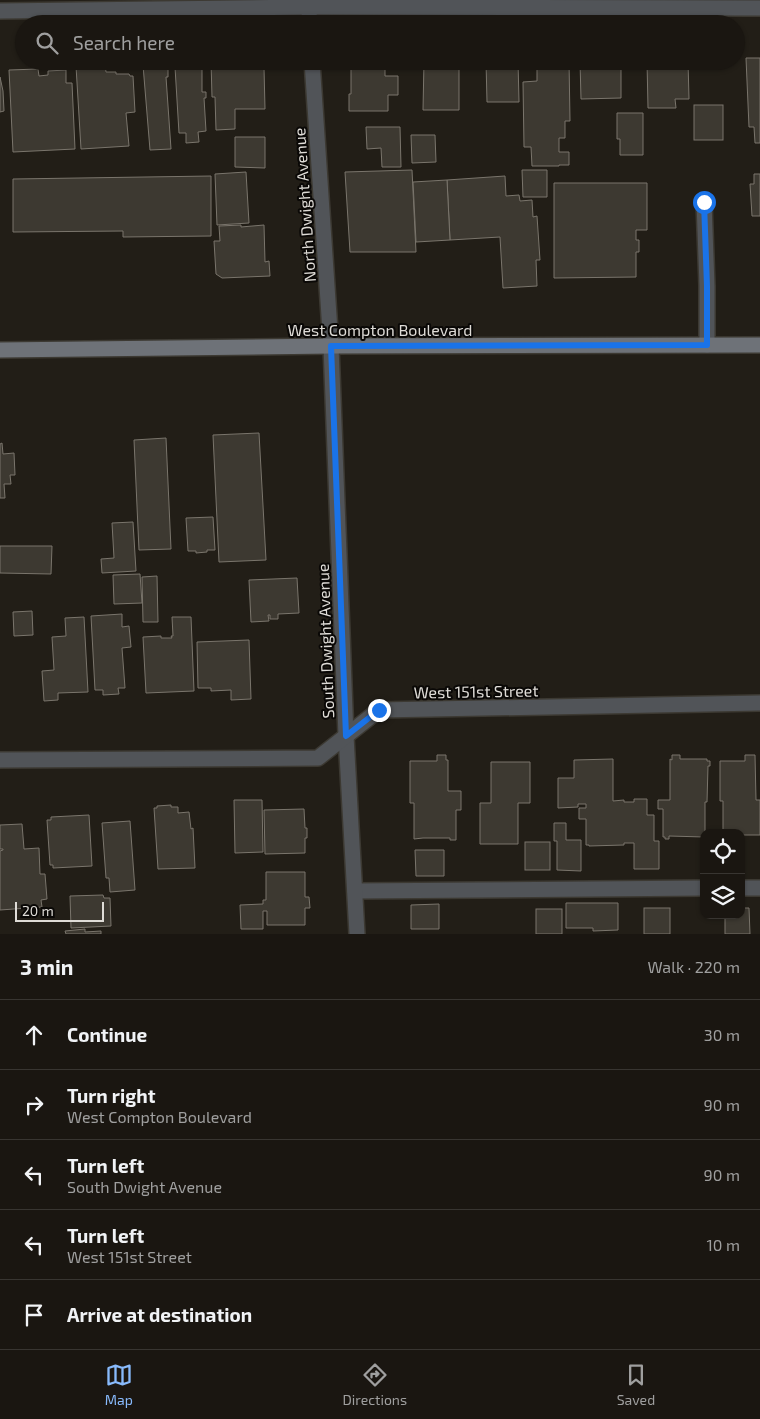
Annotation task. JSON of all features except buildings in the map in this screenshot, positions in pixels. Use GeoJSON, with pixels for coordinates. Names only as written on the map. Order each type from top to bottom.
{"type":"FeatureCollection","features":[{"type":"Feature","properties":{"kind":"main road","name":"West Compton Boulevard"},"geometry":{"type":"LineString","coordinates":[[0,350],[331,346],[760,345]]}},
{"type":"Feature","properties":{"kind":"street"},"geometry":{"type":"LineString","coordinates":[[0,11],[309,4],[760,8]]}},
{"type":"Feature","properties":{"kind":"street","name":"North Dwight Avenue"},"geometry":{"type":"LineString","coordinates":[[313,70],[331,346]]}},
{"type":"Feature","properties":{"kind":"street"},"geometry":{"type":"LineString","coordinates":[[704,202],[707,345]]}},
{"type":"Feature","properties":{"kind":"street","name":"South Dwight Avenue"},"geometry":{"type":"LineString","coordinates":[[331,346],[346,736],[358,934]]}},
{"type":"Feature","properties":{"kind":"street","name":"West 151st Street"},"geometry":{"type":"LineString","coordinates":[[0,760],[318,758],[379,710],[760,703]]}},
{"type":"Feature","properties":{"kind":"street"},"geometry":{"type":"LineString","coordinates":[[355,891],[700,888]]}},
{"type":"Feature","properties":{"kind":"street"},"geometry":{"type":"LineString","coordinates":[[745,888],[760,888]]}},
{"type":"Feature","properties":{"kind":"route"},"geometry":{"type":"LineString","coordinates":[[379,710],[346,736],[331,346],[707,345],[704,202]]}}]}
